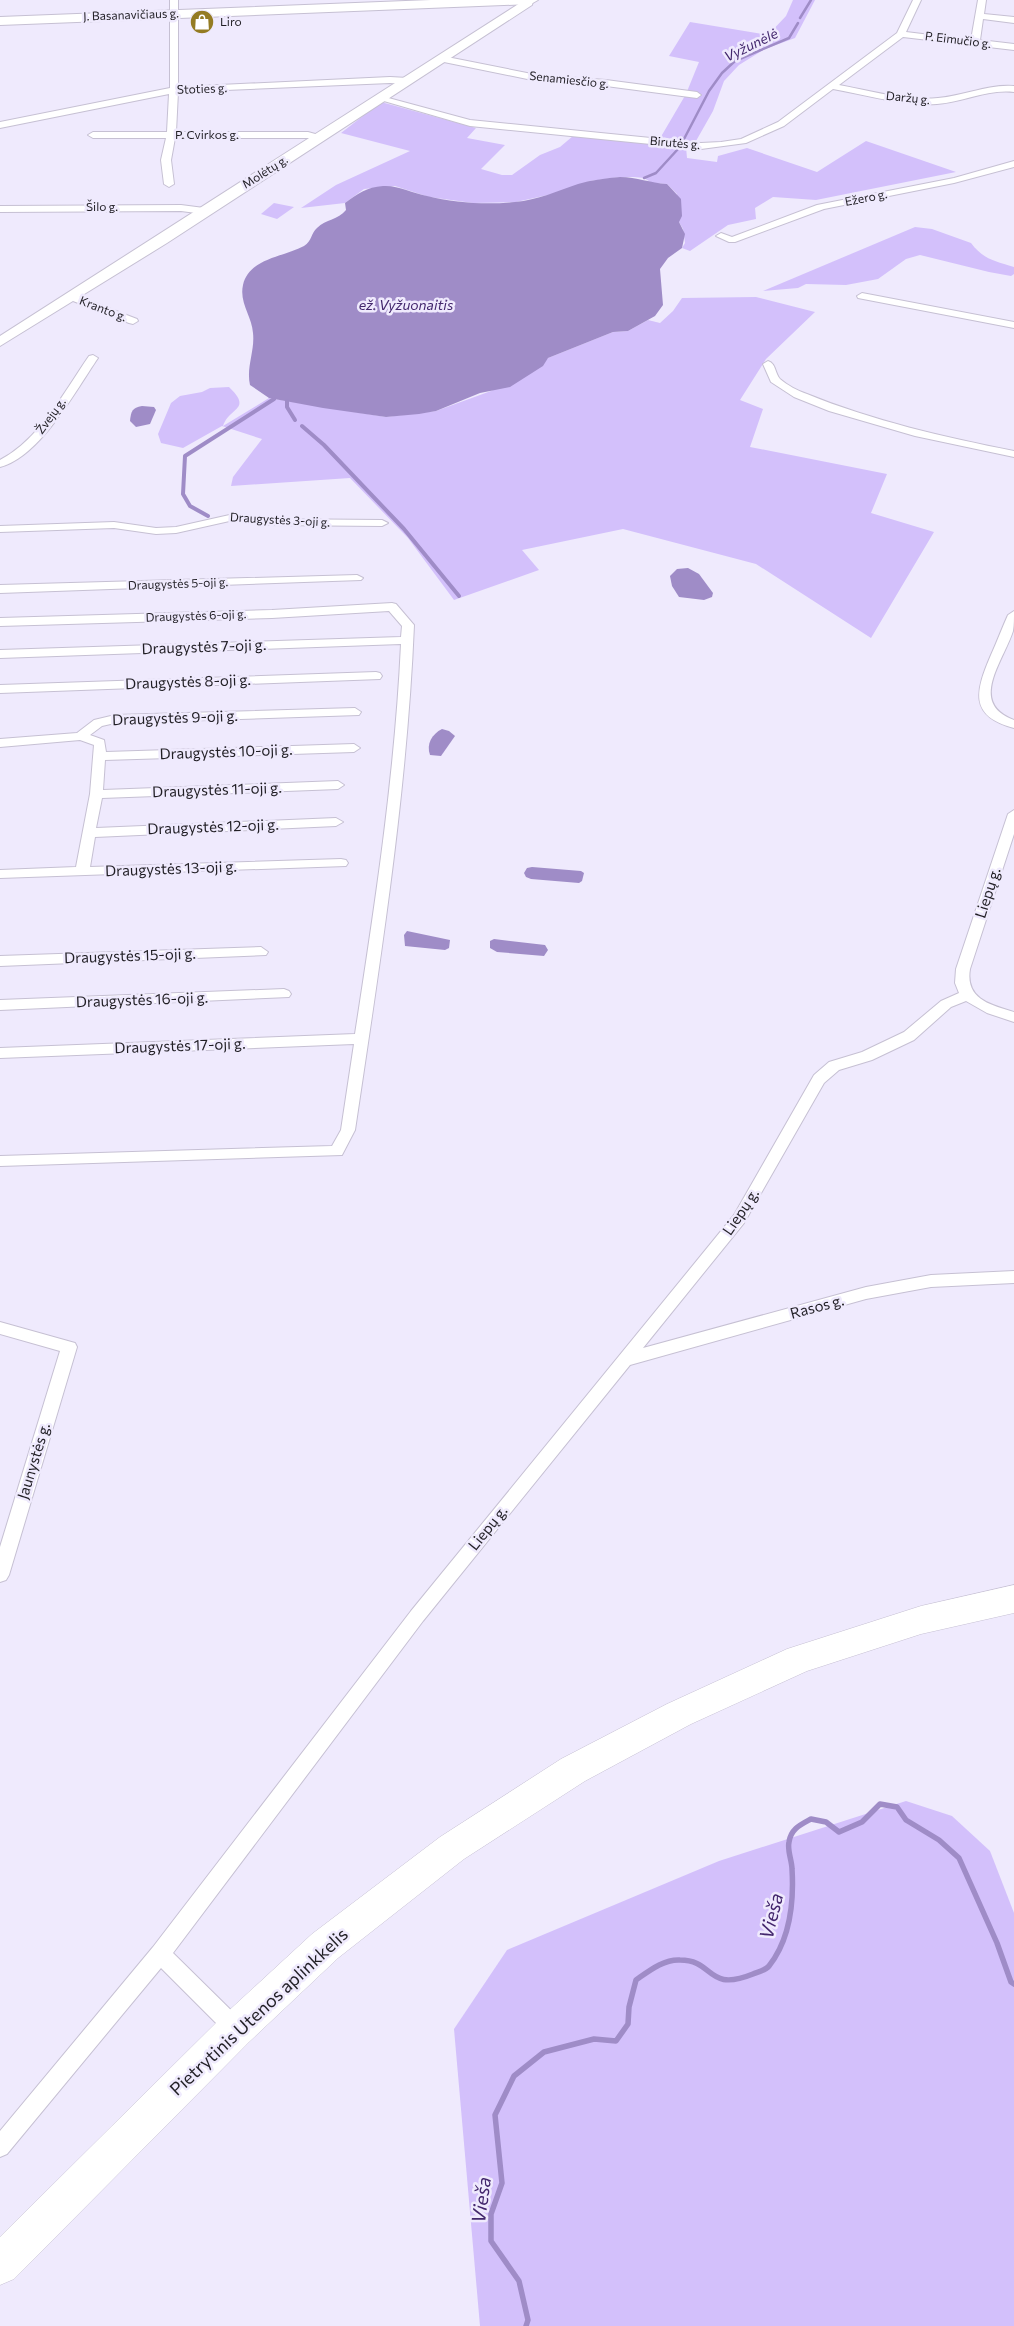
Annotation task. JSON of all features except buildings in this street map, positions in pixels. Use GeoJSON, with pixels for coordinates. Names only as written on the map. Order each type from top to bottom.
{"type":"FeatureCollection","features":[{"type":"Feature","properties":{"kind":"highway","name":"Pietrytinis Utenos aplinkkelis"},"geometry":{"type":"LineString","coordinates":[[0,2265],[236,2029],[325,1946],[444,1854],[573,1770],[679,1714],[799,1659],[921,1620],[1014,1600]]}},
{"type":"Feature","properties":{"kind":"main road","name":"J. Basanavičiaus g."},"geometry":{"type":"LineString","coordinates":[[0,21],[174,7],[529,0]]}},
{"type":"Feature","properties":{"kind":"street","name":"Molėtų g."},"geometry":{"type":"LineString","coordinates":[[0,342],[162,240],[204,211],[526,5],[529,0]]}},
{"type":"Feature","properties":{"kind":"street","name":"Birutės g."},"geometry":{"type":"LineString","coordinates":[[380,99],[470,123],[710,146],[743,142],[769,130],[901,34],[917,0]]}},
{"type":"Feature","properties":{"kind":"street"},"geometry":{"type":"LineString","coordinates":[[975,42],[982,0]]}},
{"type":"Feature","properties":{"kind":"street"},"geometry":{"type":"LineString","coordinates":[[169,184],[166,160],[174,90],[174,7]]}},
{"type":"Feature","properties":{"kind":"street"},"geometry":{"type":"LineString","coordinates":[[979,16],[1014,20]]}},
{"type":"Feature","properties":{"kind":"street","name":"P. Eimučio g."},"geometry":{"type":"LineString","coordinates":[[901,34],[1014,47]]}},
{"type":"Feature","properties":{"kind":"street","name":"Senamiesčio g."},"geometry":{"type":"LineString","coordinates":[[442,59],[537,78],[606,83],[697,95]]}},
{"type":"Feature","properties":{"kind":"street","name":"Stoties g."},"geometry":{"type":"LineString","coordinates":[[0,125],[174,90],[390,80],[408,81]]}},
{"type":"Feature","properties":{"kind":"street","name":"Daržų g."},"geometry":{"type":"LineString","coordinates":[[831,86],[920,101],[948,100],[994,87],[1014,89]]}},
{"type":"Feature","properties":{"kind":"street","name":"P. Cvirkos g."},"geometry":{"type":"LineString","coordinates":[[93,135],[321,136]]}},
{"type":"Feature","properties":{"kind":"street","name":"Ežero g."},"geometry":{"type":"LineString","coordinates":[[722,236],[732,240],[831,205],[971,178],[1014,164]]}},
{"type":"Feature","properties":{"kind":"street","name":"Šilo g."},"geometry":{"type":"LineString","coordinates":[[0,209],[162,208],[204,211]]}},
{"type":"Feature","properties":{"kind":"street"},"geometry":{"type":"LineString","coordinates":[[862,296],[1014,325]]}},
{"type":"Feature","properties":{"kind":"street","name":"Kranto g."},"geometry":{"type":"LineString","coordinates":[[72,297],[134,321]]}},
{"type":"Feature","properties":{"kind":"street","name":"Žvejų g."},"geometry":{"type":"LineString","coordinates":[[0,464],[13,460],[32,443],[93,358]]}},
{"type":"Feature","properties":{"kind":"street"},"geometry":{"type":"LineString","coordinates":[[768,364],[767,370],[770,376],[798,395],[872,422],[1014,454]]}},
{"type":"Feature","properties":{"kind":"street","name":"Draugystės 3-oji g."},"geometry":{"type":"LineString","coordinates":[[0,529],[114,525],[151,530],[176,530],[234,517],[268,522],[382,523]]}},
{"type":"Feature","properties":{"kind":"street","name":"Draugystės 5-oji g."},"geometry":{"type":"LineString","coordinates":[[0,589],[357,578]]}},
{"type":"Feature","properties":{"kind":"street","name":"Draugystės 6-oji g."},"geometry":{"type":"LineString","coordinates":[[0,622],[392,608],[408,625],[407,640]]}},
{"type":"Feature","properties":{"kind":"street"},"geometry":{"type":"LineString","coordinates":[[1014,615],[983,692],[986,706],[998,719],[1014,724]]}},
{"type":"Feature","properties":{"kind":"street"},"geometry":{"type":"LineString","coordinates":[[0,1161],[337,1151],[348,1130],[376,941],[404,711],[407,640]]}},
{"type":"Feature","properties":{"kind":"street","name":"Draugystės 7-oji g."},"geometry":{"type":"LineString","coordinates":[[0,654],[407,640]]}},
{"type":"Feature","properties":{"kind":"street","name":"Draugystės 8-oji g."},"geometry":{"type":"LineString","coordinates":[[0,688],[376,676]]}},
{"type":"Feature","properties":{"kind":"street","name":"Draugystės 9-oji g."},"geometry":{"type":"LineString","coordinates":[[0,743],[66,739],[82,736],[98,723],[115,719],[355,712]]}},
{"type":"Feature","properties":{"kind":"street"},"geometry":{"type":"LineString","coordinates":[[82,736],[100,743],[96,794],[82,872]]}},
{"type":"Feature","properties":{"kind":"street","name":"Draugystės 10-oji g."},"geometry":{"type":"LineString","coordinates":[[99,756],[354,748]]}},
{"type":"Feature","properties":{"kind":"street","name":"Draugystės 11-oji g."},"geometry":{"type":"LineString","coordinates":[[96,794],[338,785]]}},
{"type":"Feature","properties":{"kind":"street","name":"Liepų g."},"geometry":{"type":"LineString","coordinates":[[0,2147],[160,1954],[417,1616],[739,1219],[819,1079],[834,1066],[867,1056],[908,1036],[946,1004],[968,995],[962,986],[962,969],[1014,814]]}},
{"type":"Feature","properties":{"kind":"street","name":"Draugystės 12-oji g."},"geometry":{"type":"LineString","coordinates":[[89,832],[336,822]]}},
{"type":"Feature","properties":{"kind":"street","name":"Draugystės 13-oji g."},"geometry":{"type":"LineString","coordinates":[[0,874],[341,863]]}},
{"type":"Feature","properties":{"kind":"street","name":"Draugystės 15-oji g."},"geometry":{"type":"LineString","coordinates":[[0,961],[261,952]]}},
{"type":"Feature","properties":{"kind":"street","name":"Draugystės 16-oji g."},"geometry":{"type":"LineString","coordinates":[[0,1005],[284,994]]}},
{"type":"Feature","properties":{"kind":"street"},"geometry":{"type":"LineString","coordinates":[[968,995],[987,1007],[1014,1017]]}},
{"type":"Feature","properties":{"kind":"street","name":"Draugystės 17-oji g."},"geometry":{"type":"LineString","coordinates":[[0,1053],[360,1039]]}},
{"type":"Feature","properties":{"kind":"street","name":"Rasos g."},"geometry":{"type":"LineString","coordinates":[[624,1360],[866,1293],[931,1281],[1014,1277]]}},
{"type":"Feature","properties":{"kind":"street","name":"Jaunystės g."},"geometry":{"type":"LineString","coordinates":[[0,1328],[69,1347],[0,1575]]}},
{"type":"Feature","properties":{"kind":"street"},"geometry":{"type":"LineString","coordinates":[[160,1954],[236,2029]]}},
{"type":"Feature","properties":{"kind":"shaded area"},"geometry":{"type":"Polygon","coordinates":[[[793,0],[815,0],[795,38],[765,49],[739,65],[724,81],[713,111],[696,141],[659,140],[686,94],[699,62],[669,56],[690,22],[768,35],[786,16],[793,0]]]}},
{"type":"Feature","properties":{"kind":"shaded area"},"geometry":{"type":"Polygon","coordinates":[[[381,102],[476,128],[467,138],[505,145],[481,169],[502,175],[512,175],[540,155],[560,147],[573,136],[686,147],[687,158],[717,162],[718,156],[747,148],[817,172],[866,141],[956,172],[816,200],[773,197],[755,208],[756,219],[728,225],[690,251],[682,248],[685,243],[683,229],[679,222],[677,194],[667,184],[652,183],[644,178],[620,177],[590,181],[557,193],[516,202],[473,203],[429,197],[395,186],[364,189],[345,203],[301,208],[336,185],[410,151],[341,133],[381,102]]]}},
{"type":"Feature","properties":{"kind":"shaded area"},"geometry":{"type":"Polygon","coordinates":[[[274,203],[294,207],[277,219],[261,214],[274,203]]]}},
{"type":"Feature","properties":{"kind":"shaded area"},"geometry":{"type":"Polygon","coordinates":[[[915,227],[932,229],[971,243],[985,256],[1014,267],[1014,274],[1011,276],[989,272],[920,255],[906,259],[878,279],[846,285],[806,284],[798,288],[763,291],[915,227]]]}},
{"type":"Feature","properties":{"kind":"shaded area"},"geometry":{"type":"Polygon","coordinates":[[[756,297],[815,312],[766,359],[740,400],[763,409],[750,447],[887,474],[871,513],[934,532],[871,638],[756,564],[623,529],[522,550],[539,570],[454,600],[408,538],[350,478],[231,486],[233,477],[262,439],[222,426],[183,448],[161,443],[158,434],[171,403],[180,396],[202,392],[210,388],[229,387],[239,400],[237,408],[223,426],[269,398],[386,417],[436,411],[491,391],[548,358],[613,332],[628,331],[648,320],[660,323],[673,311],[682,298],[756,297]]]}},
{"type":"Feature","properties":{"kind":"shaded area"},"geometry":{"type":"Polygon","coordinates":[[[906,1801],[952,1816],[990,1851],[1014,1913],[1014,2326],[480,2326],[454,2029],[507,1950],[719,1861],[906,1801]]]}},
{"type":"Feature","properties":{"kind":"water","name":"ež. Vyžuonaitis"},"geometry":{"type":"Polygon","coordinates":[[[620,177],[667,184],[681,199],[682,216],[679,222],[685,234],[682,248],[668,258],[660,269],[663,305],[655,316],[628,331],[613,332],[548,358],[543,366],[510,387],[480,393],[436,411],[419,414],[386,417],[323,408],[269,398],[250,385],[249,372],[253,333],[242,292],[247,276],[252,269],[260,264],[304,246],[309,242],[317,228],[343,213],[346,210],[345,203],[358,194],[367,189],[389,186],[449,200],[471,203],[504,203],[532,199],[588,181],[620,177]]]}},
{"type":"Feature","properties":{"kind":"water"},"geometry":{"type":"Polygon","coordinates":[[[142,406],[154,407],[156,410],[150,424],[136,427],[130,421],[131,415],[134,409],[142,406]]]}},
{"type":"Feature","properties":{"kind":"water"},"geometry":{"type":"Polygon","coordinates":[[[688,568],[699,574],[713,593],[712,597],[704,600],[679,597],[672,586],[670,576],[677,569],[688,568]]]}},
{"type":"Feature","properties":{"kind":"water"},"geometry":{"type":"Polygon","coordinates":[[[442,729],[449,731],[455,736],[441,756],[430,755],[429,743],[435,734],[442,729]]]}},
{"type":"Feature","properties":{"kind":"water"},"geometry":{"type":"Polygon","coordinates":[[[527,868],[581,871],[584,873],[582,881],[579,883],[531,879],[526,877],[524,873],[527,868]]]}},
{"type":"Feature","properties":{"kind":"water"},"geometry":{"type":"Polygon","coordinates":[[[407,931],[450,940],[449,948],[445,950],[405,946],[404,935],[407,931]]]}},
{"type":"Feature","properties":{"kind":"water"},"geometry":{"type":"Polygon","coordinates":[[[494,939],[545,945],[548,950],[544,956],[497,952],[490,948],[490,941],[494,939]]]}},
{"type":"Feature","properties":{"kind":"waterway","name":"Vyžunėlė"},"geometry":{"type":"LineString","coordinates":[[800,18],[811,0]]}},
{"type":"Feature","properties":{"kind":"waterway","name":"Vyžunėlė"},"geometry":{"type":"LineString","coordinates":[[684,139],[709,91],[722,73],[735,61],[789,38],[798,23]]}},
{"type":"Feature","properties":{"kind":"waterway","name":"Vyžunėlė"},"geometry":{"type":"LineString","coordinates":[[644,178],[656,173],[678,149]]}},
{"type":"Feature","properties":{"kind":"waterway"},"geometry":{"type":"LineString","coordinates":[[208,516],[190,506],[183,494],[185,456],[274,399]]}},
{"type":"Feature","properties":{"kind":"waterway"},"geometry":{"type":"LineString","coordinates":[[287,401],[287,407],[295,420]]}},
{"type":"Feature","properties":{"kind":"waterway"},"geometry":{"type":"LineString","coordinates":[[302,426],[324,445],[404,529],[459,596]]}},
{"type":"Feature","properties":{"kind":"waterway","name":"Vieša"},"geometry":{"type":"LineString","coordinates":[[526,2326],[528,2320],[519,2281],[491,2241],[491,2214],[502,2183],[495,2115],[514,2076],[544,2052],[594,2039],[616,2041],[628,2024],[629,2007],[636,1980],[651,1969],[668,1961],[691,1961],[718,1978],[727,1980],[738,1979],[768,1967],[782,1944],[790,1919],[792,1866],[789,1845],[792,1834],[800,1825],[811,1819],[826,1822],[839,1832],[862,1822],[880,1804],[897,1807],[906,1820],[939,1840],[959,1858],[997,1943],[1011,1982],[1014,1984]]}},
{"type":"Feature","properties":{"kind":"place","name":"Liro"},"geometry":{"type":"Point","coordinates":[202,22]}}]}
